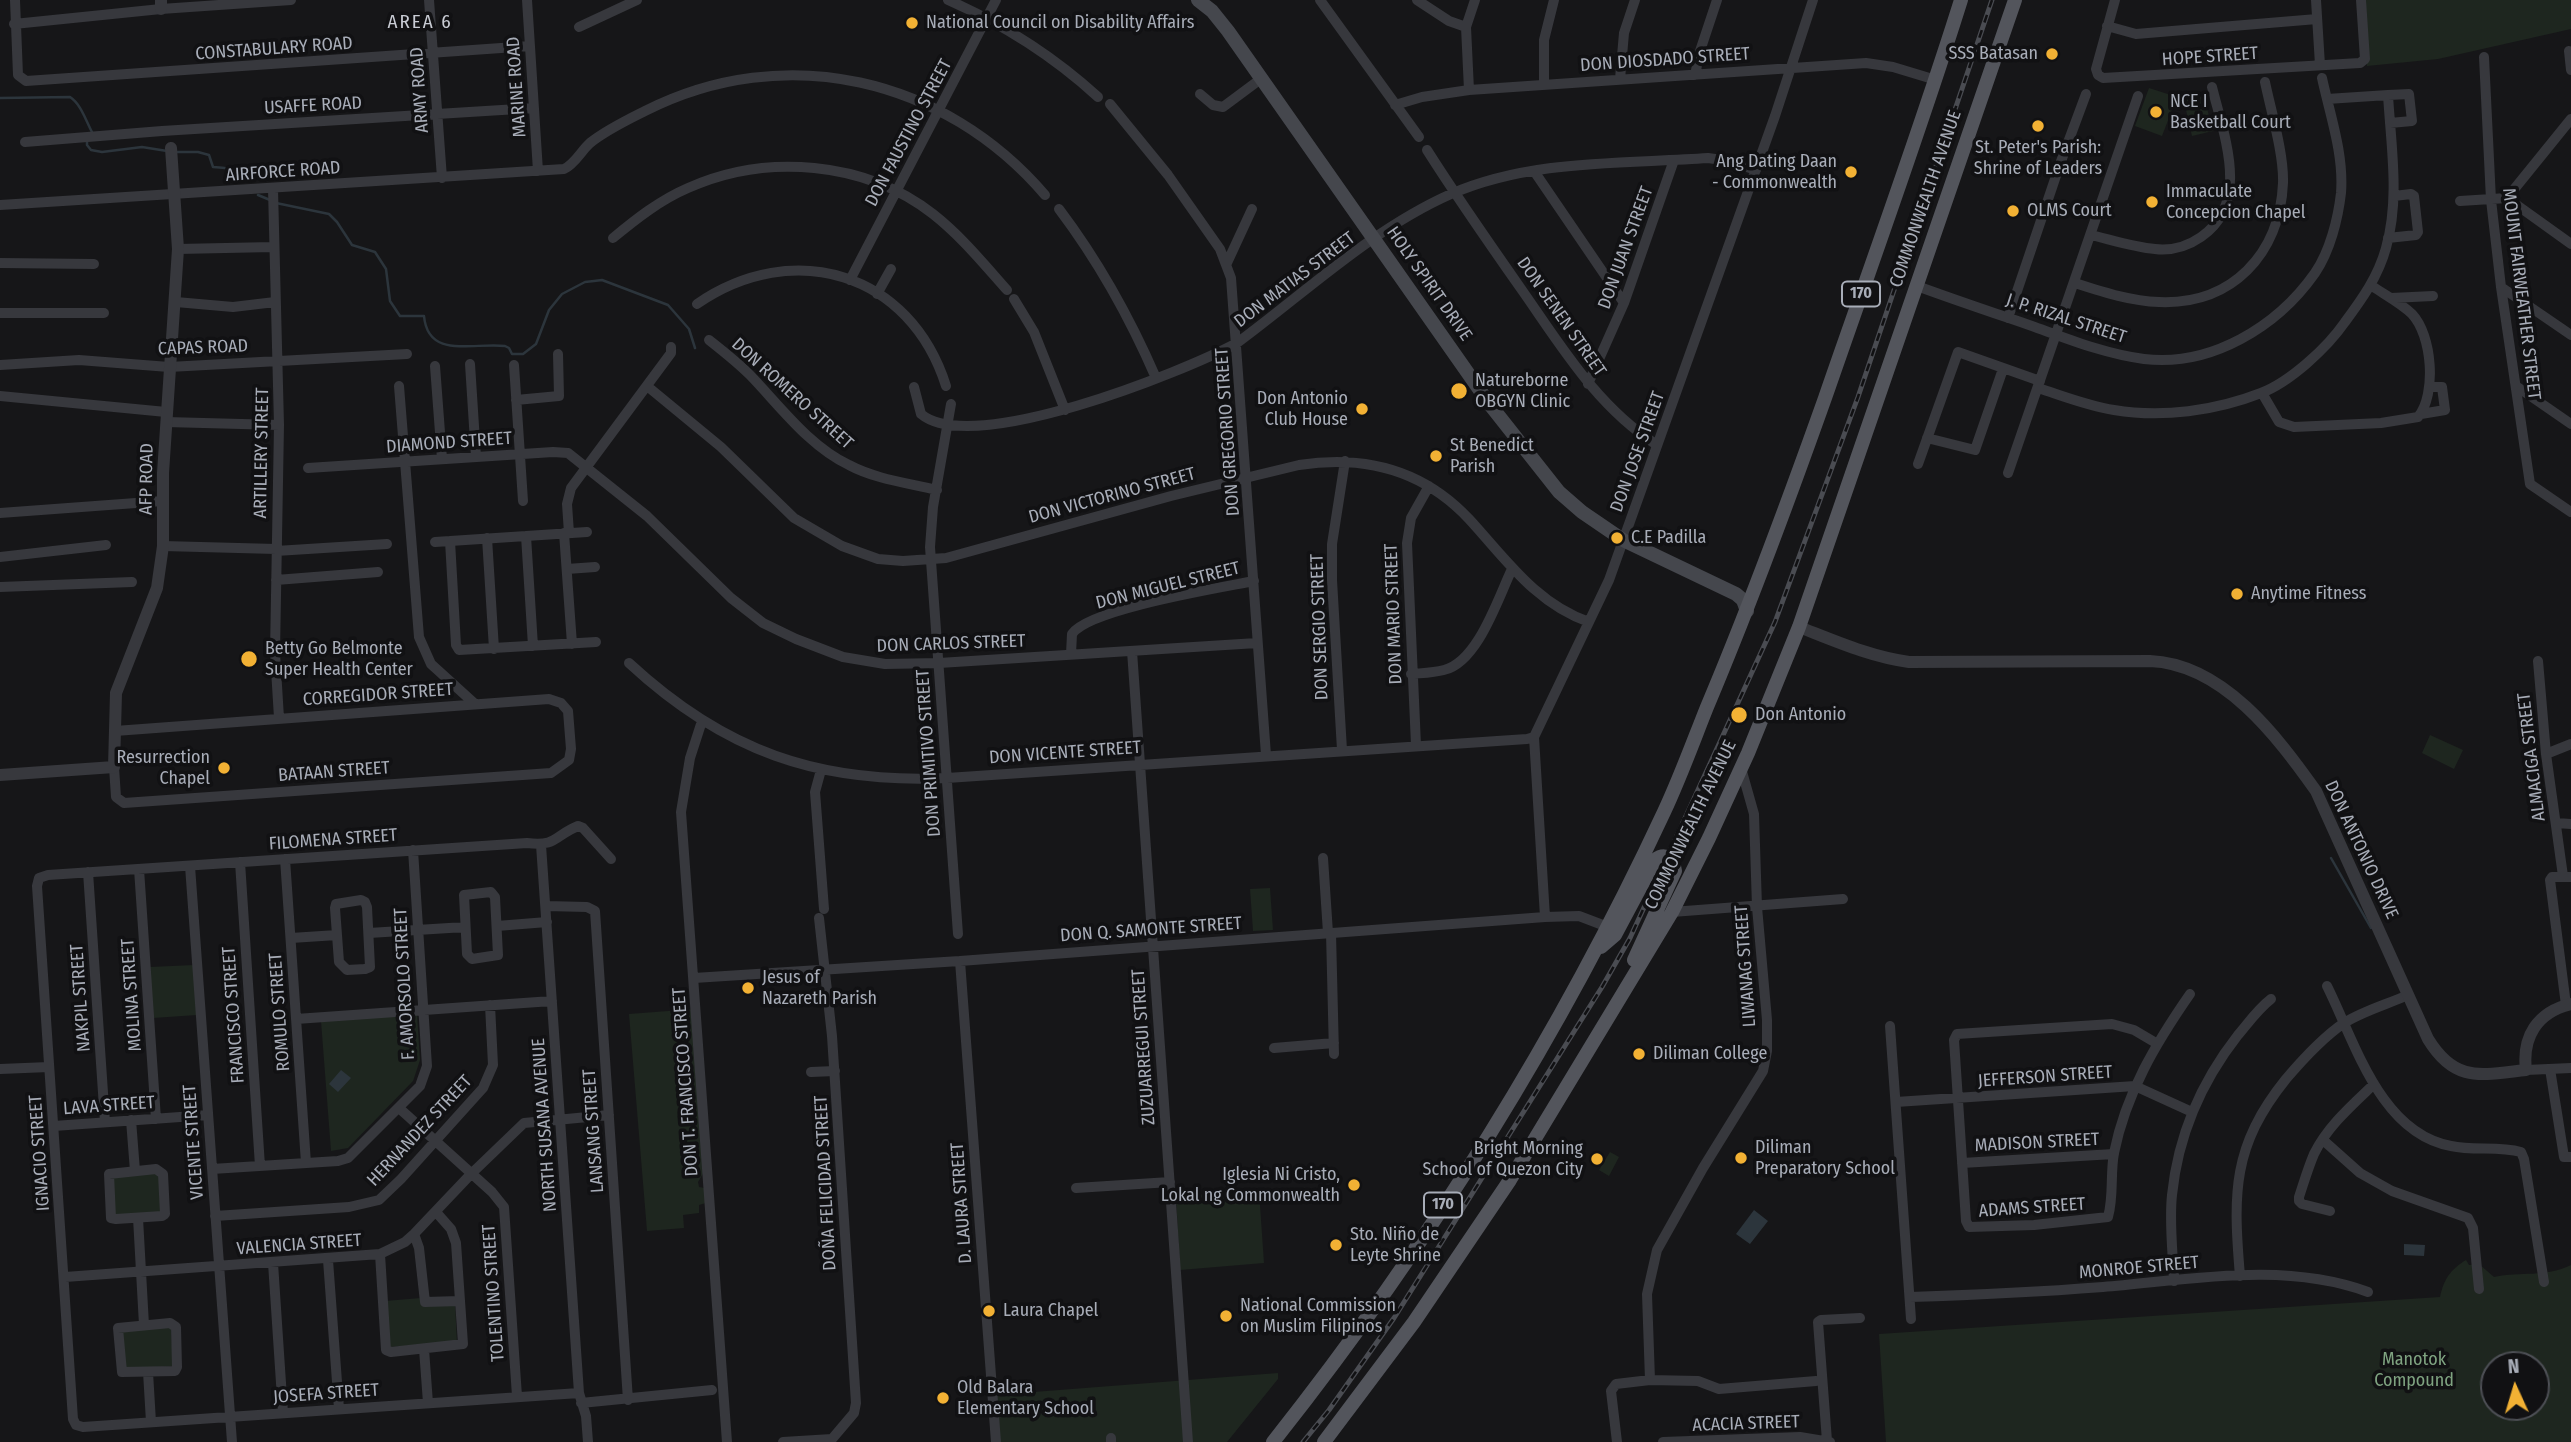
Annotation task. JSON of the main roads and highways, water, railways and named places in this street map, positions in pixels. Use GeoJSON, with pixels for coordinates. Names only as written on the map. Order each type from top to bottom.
{"type":"FeatureCollection","features":[{"type":"Feature","properties":{"kind":"main road","name":"HOLY SPIRIT DRIVE"},"geometry":{"type":"LineString","coordinates":[[1198,0],[1212,5],[1491,406],[1559,492],[1582,512],[1623,540],[1736,594]]}},
{"type":"Feature","properties":{"kind":"main road","name":"COMMONWEALTH AVENUE"},"geometry":{"type":"LineString","coordinates":[[1273,1442],[1358,1329],[1437,1215],[1524,1076],[1608,927],[1664,811],[1755,590],[1936,80],[1961,0]]}},
{"type":"Feature","properties":{"kind":"main road","name":"COMMONWEALTH AVENUE"},"geometry":{"type":"LineString","coordinates":[[1324,1442],[1414,1322],[1541,1131],[1672,912],[1709,838],[1799,627],[2015,0]]}},
{"type":"Feature","properties":{"kind":"main road"},"geometry":{"type":"LineString","coordinates":[[1736,594],[1755,590]]}},
{"type":"Feature","properties":{"kind":"main road"},"geometry":{"type":"LineString","coordinates":[[1736,594],[1743,600],[1747,611]]}},
{"type":"Feature","properties":{"kind":"main road"},"geometry":{"type":"LineString","coordinates":[[1592,954],[1615,935],[1654,860],[1661,857],[1671,859],[1675,871],[1616,1004]]}},
{"type":"Feature","properties":{"kind":"waterway"},"geometry":{"type":"LineString","coordinates":[[0,98],[70,97],[83,113],[92,132],[90,135]]}},
{"type":"Feature","properties":{"kind":"waterway"},"geometry":{"type":"LineString","coordinates":[[87,141],[91,150],[102,152],[142,147],[167,151]]}},
{"type":"Feature","properties":{"kind":"waterway"},"geometry":{"type":"LineString","coordinates":[[177,152],[209,155],[213,167],[239,171],[250,181]]}},
{"type":"Feature","properties":{"kind":"waterway"},"geometry":{"type":"LineString","coordinates":[[258,195],[270,200]]}},
{"type":"Feature","properties":{"kind":"waterway"},"geometry":{"type":"LineString","coordinates":[[276,203],[329,214],[352,245],[375,252],[386,269],[390,301],[400,316],[424,316],[427,330],[434,339],[443,344],[505,346],[512,354],[523,354],[536,344],[549,310],[562,294],[585,282],[602,280],[668,305],[689,329],[695,348]]}},
{"type":"Feature","properties":{"kind":"waterway"},"geometry":{"type":"LineString","coordinates":[[2331,858],[2371,928]]}},
{"type":"Feature","properties":{"kind":"railway"},"geometry":{"type":"LineString","coordinates":[[1303,1442],[1394,1318],[1630,938],[1775,622],[1858,397],[1992,0]]}},
{"type":"Feature","properties":{"kind":"place","name":"National Council on Disability Affairs"},"geometry":{"type":"Point","coordinates":[912,23]}},
{"type":"Feature","properties":{"kind":"place","name":"SSS Batasan"},"geometry":{"type":"Point","coordinates":[2052,54]}},
{"type":"Feature","properties":{"kind":"place","name":"NCE I Basketball Court"},"geometry":{"type":"Point","coordinates":[2156,112]}},
{"type":"Feature","properties":{"kind":"place","name":"St. Peter's Parish: Shrine of Leaders"},"geometry":{"type":"Point","coordinates":[2038,126]}},
{"type":"Feature","properties":{"kind":"place","name":"Ang Dating Daan - Commonwealth"},"geometry":{"type":"Point","coordinates":[1851,172]}},
{"type":"Feature","properties":{"kind":"place","name":"Immaculate Concepcion Chapel"},"geometry":{"type":"Point","coordinates":[2152,202]}},
{"type":"Feature","properties":{"kind":"place","name":"OLMS Court"},"geometry":{"type":"Point","coordinates":[2013,211]}},
{"type":"Feature","properties":{"kind":"place","name":"Natureborne OBGYN Clinic"},"geometry":{"type":"Point","coordinates":[1459,391]}},
{"type":"Feature","properties":{"kind":"place","name":"Don Antonio Club House"},"geometry":{"type":"Point","coordinates":[1362,409]}},
{"type":"Feature","properties":{"kind":"place","name":"St Benedict Parish"},"geometry":{"type":"Point","coordinates":[1436,456]}},
{"type":"Feature","properties":{"kind":"place","name":"C.E Padilla"},"geometry":{"type":"Point","coordinates":[1617,538]}},
{"type":"Feature","properties":{"kind":"place","name":"Anytime Fitness"},"geometry":{"type":"Point","coordinates":[2237,594]}},
{"type":"Feature","properties":{"kind":"place","name":"Betty Go Belmonte Super Health Center"},"geometry":{"type":"Point","coordinates":[249,659]}},
{"type":"Feature","properties":{"kind":"place","name":"Don Antonio"},"geometry":{"type":"Point","coordinates":[1739,715]}},
{"type":"Feature","properties":{"kind":"place","name":"Resurrection Chapel"},"geometry":{"type":"Point","coordinates":[224,768]}},
{"type":"Feature","properties":{"kind":"place","name":"Jesus of Nazareth Parish"},"geometry":{"type":"Point","coordinates":[748,988]}},
{"type":"Feature","properties":{"kind":"place","name":"Diliman College"},"geometry":{"type":"Point","coordinates":[1639,1054]}},
{"type":"Feature","properties":{"kind":"place","name":"Diliman Preparatory School"},"geometry":{"type":"Point","coordinates":[1741,1158]}},
{"type":"Feature","properties":{"kind":"place","name":"Bright Morning School of Quezon City"},"geometry":{"type":"Point","coordinates":[1597,1159]}},
{"type":"Feature","properties":{"kind":"place","name":"Iglesia Ni Cristo, Lokal ng Commonwealth"},"geometry":{"type":"Point","coordinates":[1354,1185]}},
{"type":"Feature","properties":{"kind":"place","name":"Sto. Niño de Leyte Shrine"},"geometry":{"type":"Point","coordinates":[1336,1245]}},
{"type":"Feature","properties":{"kind":"place","name":"Laura Chapel"},"geometry":{"type":"Point","coordinates":[989,1311]}},
{"type":"Feature","properties":{"kind":"place","name":"National Commission on Muslim Filipinos"},"geometry":{"type":"Point","coordinates":[1226,1316]}},
{"type":"Feature","properties":{"kind":"place","name":"Old Balara Elementary School"},"geometry":{"type":"Point","coordinates":[943,1398]}},
{"type":"Feature","properties":{"kind":"district","name":"AREA 6"},"geometry":{"type":"Point","coordinates":[420,23]}},
{"type":"Feature","properties":{"kind":"park label","name":"Manotok Compound"},"geometry":{"type":"Point","coordinates":[2414,1370]}}]}
